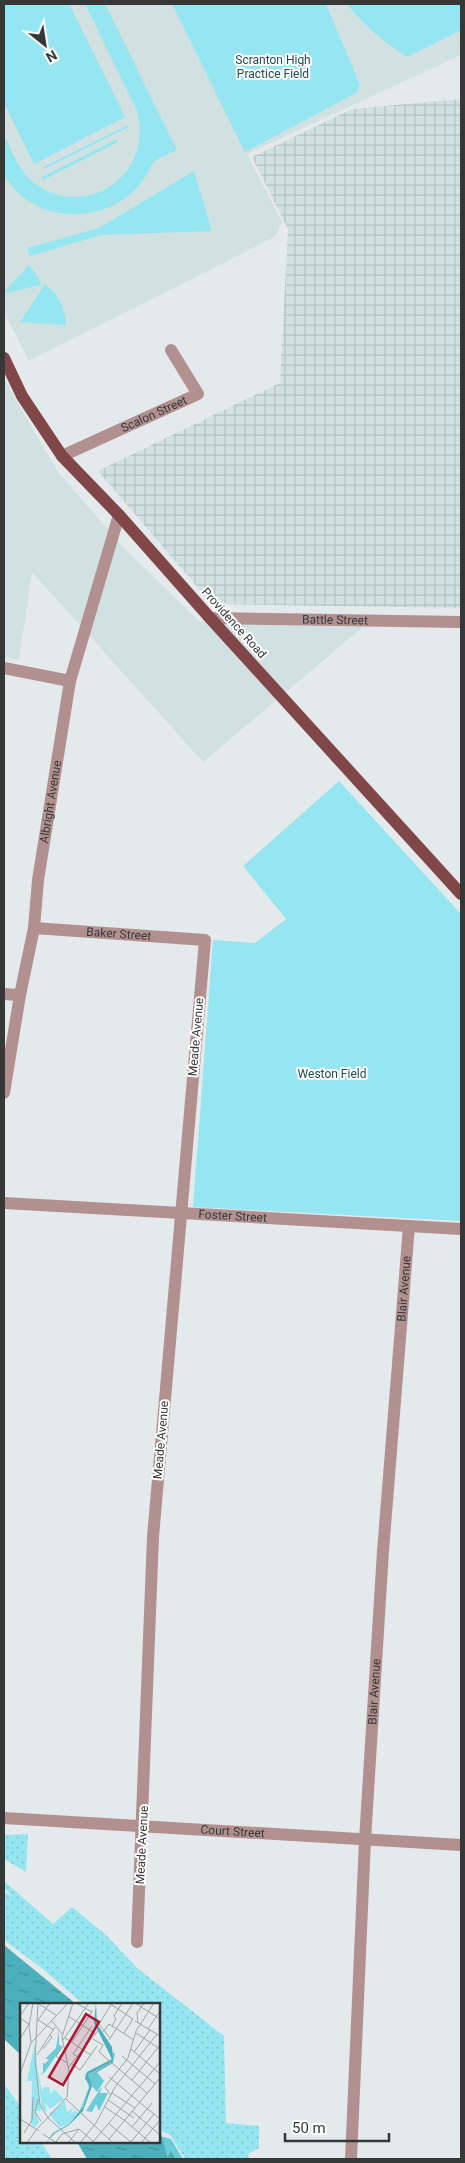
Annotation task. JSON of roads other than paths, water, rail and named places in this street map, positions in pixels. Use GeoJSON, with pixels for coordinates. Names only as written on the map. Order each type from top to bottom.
{"type":"FeatureCollection","features":[{"type":"Feature","properties":{"kind":"main road","name":"Providence Road"},"geometry":{"type":"LineString","coordinates":[[4,358],[22,396],[62,456],[119,515],[461,894]]}},
{"type":"Feature","properties":{"kind":"street","name":"Scalon Street"},"geometry":{"type":"LineString","coordinates":[[62,456],[198,394],[171,350]]}},
{"type":"Feature","properties":{"kind":"street","name":"Albright Avenue"},"geometry":{"type":"LineString","coordinates":[[4,1093],[20,996],[34,928],[38,880],[70,681],[119,515]]}},
{"type":"Feature","properties":{"kind":"street","name":"Battle Street"},"geometry":{"type":"LineString","coordinates":[[210,618],[461,622]]}},
{"type":"Feature","properties":{"kind":"street"},"geometry":{"type":"LineString","coordinates":[[4,668],[70,681]]}},
{"type":"Feature","properties":{"kind":"street","name":"Baker Street"},"geometry":{"type":"LineString","coordinates":[[34,928],[205,940]]}},
{"type":"Feature","properties":{"kind":"street","name":"Meade Avenue"},"geometry":{"type":"LineString","coordinates":[[137,1942],[153,1536],[205,940]]}},
{"type":"Feature","properties":{"kind":"street"},"geometry":{"type":"LineString","coordinates":[[4,994],[20,996]]}},
{"type":"Feature","properties":{"kind":"street","name":"Foster Street"},"geometry":{"type":"LineString","coordinates":[[4,1203],[461,1229]]}},
{"type":"Feature","properties":{"kind":"street","name":"Blair Avenue"},"geometry":{"type":"LineString","coordinates":[[351,2159],[365,1840],[383,1551],[409,1226]]}},
{"type":"Feature","properties":{"kind":"street","name":"Court Street"},"geometry":{"type":"LineString","coordinates":[[4,1818],[461,1845]]}},
{"type":"Feature","properties":{"kind":"water"},"geometry":{"type":"Polygon","coordinates":[[[4,1945],[75,2003],[20,2003],[20,2054],[4,2039],[4,1945]]]}},
{"type":"Feature","properties":{"kind":"water"},"geometry":{"type":"Polygon","coordinates":[[[160,2130],[168,2159],[87,2159],[78,2143],[160,2143],[160,2130]]]}},
{"type":"Feature","properties":{"kind":"park label","name":"Scranton High Practice Field"},"geometry":{"type":"Point","coordinates":[273,67]}},
{"type":"Feature","properties":{"kind":"park label","name":"Weston Field"},"geometry":{"type":"Point","coordinates":[332,1074]}}]}
